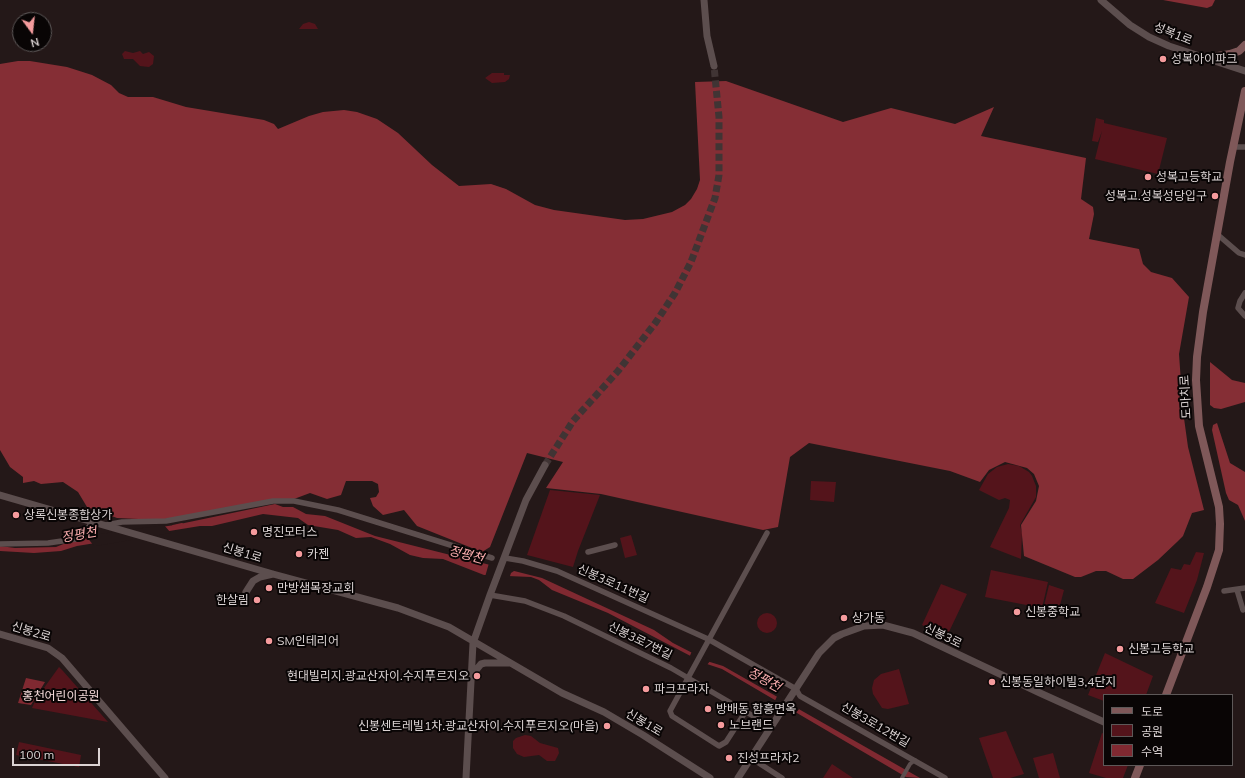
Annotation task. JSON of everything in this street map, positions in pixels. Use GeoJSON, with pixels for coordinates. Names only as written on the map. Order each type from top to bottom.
{"type":"FeatureCollection","features":[{"type":"Feature","properties":{"kind":"main road"},"geometry":{"type":"LineString","coordinates":[[1206,58],[1239,51],[1245,45]]}},
{"type":"Feature","properties":{"kind":"main road","name":"도마치로"},"geometry":{"type":"LineString","coordinates":[[1166,694],[1207,587],[1217,556],[1220,538],[1219,507],[1199,426],[1196,380],[1197,348],[1217,234],[1245,91]]}},
{"type":"Feature","properties":{"kind":"main road"},"geometry":{"type":"LineString","coordinates":[[1136,778],[1140,766]]}},
{"type":"Feature","properties":{"kind":"street"},"geometry":{"type":"LineString","coordinates":[[704,0],[707,36],[714,66]]}},
{"type":"Feature","properties":{"kind":"street","name":"성복1로"},"geometry":{"type":"LineString","coordinates":[[1101,0],[1130,25],[1149,37],[1169,46],[1245,71]]}},
{"type":"Feature","properties":{"kind":"street"},"geometry":{"type":"LineString","coordinates":[[1234,148],[1245,147]]}},
{"type":"Feature","properties":{"kind":"street"},"geometry":{"type":"LineString","coordinates":[[1217,234],[1227,240],[1232,248],[1245,255]]}},
{"type":"Feature","properties":{"kind":"street"},"geometry":{"type":"LineString","coordinates":[[1245,294],[1238,308],[1245,316]]}},
{"type":"Feature","properties":{"kind":"street"},"geometry":{"type":"LineString","coordinates":[[466,778],[474,643],[490,595],[526,500],[545,465]]}},
{"type":"Feature","properties":{"kind":"street","name":"신봉1로"},"geometry":{"type":"LineString","coordinates":[[0,495],[174,546],[398,608],[449,628],[562,693],[604,712],[710,778]]}},
{"type":"Feature","properties":{"kind":"street"},"geometry":{"type":"LineString","coordinates":[[0,544],[48,543],[76,539],[98,524],[166,521],[273,501],[294,501],[338,510],[492,558]]}},
{"type":"Feature","properties":{"kind":"street"},"geometry":{"type":"LineString","coordinates":[[746,711],[726,742],[722,745],[715,745],[670,714],[673,705],[689,678],[708,639],[767,532]]}},
{"type":"Feature","properties":{"kind":"street"},"geometry":{"type":"LineString","coordinates":[[588,552],[615,545]]}},
{"type":"Feature","properties":{"kind":"street","name":"신봉3로11번길"},"geometry":{"type":"LineString","coordinates":[[504,559],[523,561],[557,571],[708,639],[795,692]]}},
{"type":"Feature","properties":{"kind":"street"},"geometry":{"type":"LineString","coordinates":[[246,592],[253,581],[260,577],[273,574]]}},
{"type":"Feature","properties":{"kind":"street"},"geometry":{"type":"LineString","coordinates":[[1224,591],[1245,588]]}},
{"type":"Feature","properties":{"kind":"street"},"geometry":{"type":"LineString","coordinates":[[1237,590],[1243,610]]}},
{"type":"Feature","properties":{"kind":"street","name":"신봉3로7번길"},"geometry":{"type":"LineString","coordinates":[[490,595],[525,601],[557,613],[689,678],[772,727]]}},
{"type":"Feature","properties":{"kind":"street","name":"신봉3로"},"geometry":{"type":"LineString","coordinates":[[772,727],[820,654],[834,638],[853,628],[883,625],[913,633],[1103,722]]}},
{"type":"Feature","properties":{"kind":"street","name":"신봉2로"},"geometry":{"type":"LineString","coordinates":[[0,634],[48,648],[62,658],[165,778]]}},
{"type":"Feature","properties":{"kind":"street"},"geometry":{"type":"LineString","coordinates":[[471,677],[481,664],[486,662],[509,663]]}},
{"type":"Feature","properties":{"kind":"street","name":"신봉3로12번길"},"geometry":{"type":"LineString","coordinates":[[795,692],[945,778]]}},
{"type":"Feature","properties":{"kind":"street"},"geometry":{"type":"LineString","coordinates":[[738,778],[772,727]]}},
{"type":"Feature","properties":{"kind":"street"},"geometry":{"type":"LineString","coordinates":[[751,758],[782,778]]}},
{"type":"Feature","properties":{"kind":"street"},"geometry":{"type":"LineString","coordinates":[[902,778],[910,764],[915,760]]}},
{"type":"Feature","properties":{"kind":"green space"},"geometry":{"type":"Polygon","coordinates":[[[309,22],[315,24],[318,29],[299,29],[303,24],[309,22]]]}},
{"type":"Feature","properties":{"kind":"green space"},"geometry":{"type":"Polygon","coordinates":[[[125,51],[133,53],[140,51],[143,54],[149,52],[154,56],[153,64],[149,67],[140,66],[133,59],[124,59],[122,54],[125,51]]]}},
{"type":"Feature","properties":{"kind":"green space"},"geometry":{"type":"Polygon","coordinates":[[[492,73],[504,73],[504,75],[510,75],[509,79],[505,82],[492,83],[485,78],[492,73]]]}},
{"type":"Feature","properties":{"kind":"green space"},"geometry":{"type":"Polygon","coordinates":[[[1096,118],[1104,120],[1104,123],[1167,138],[1158,174],[1095,159],[1102,131],[1098,142],[1092,141],[1096,118]]]}},
{"type":"Feature","properties":{"kind":"green space"},"geometry":{"type":"Polygon","coordinates":[[[1008,464],[1019,466],[1029,472],[1036,486],[1036,497],[1020,525],[1022,533],[1021,559],[990,547],[1009,508],[1010,500],[1005,498],[999,500],[979,490],[988,474],[997,467],[1008,464]]]}},
{"type":"Feature","properties":{"kind":"green space"},"geometry":{"type":"Polygon","coordinates":[[[811,481],[836,482],[834,502],[810,500],[811,481]]]}},
{"type":"Feature","properties":{"kind":"green space"},"geometry":{"type":"Polygon","coordinates":[[[550,490],[600,495],[573,567],[527,555],[550,490]]]}},
{"type":"Feature","properties":{"kind":"green space"},"geometry":{"type":"Polygon","coordinates":[[[631,535],[637,555],[625,558],[620,538],[631,535]]]}},
{"type":"Feature","properties":{"kind":"green space"},"geometry":{"type":"Polygon","coordinates":[[[1196,552],[1204,553],[1197,580],[1184,613],[1155,603],[1171,568],[1181,570],[1184,564],[1190,565],[1196,552]]]}},
{"type":"Feature","properties":{"kind":"green space"},"geometry":{"type":"Polygon","coordinates":[[[991,570],[1048,582],[1042,608],[985,597],[991,570]]]}},
{"type":"Feature","properties":{"kind":"green space"},"geometry":{"type":"Polygon","coordinates":[[[941,584],[967,594],[947,636],[922,625],[941,584]]]}},
{"type":"Feature","properties":{"kind":"green space"},"geometry":{"type":"Polygon","coordinates":[[[1049,585],[1064,590],[1059,609],[1044,606],[1049,585]]]}},
{"type":"Feature","properties":{"kind":"green space"},"geometry":{"type":"Polygon","coordinates":[[[767,613],[774,616],[777,623],[774,630],[767,633],[760,630],[757,623],[760,616],[767,613]]]}},
{"type":"Feature","properties":{"kind":"green space"},"geometry":{"type":"Polygon","coordinates":[[[1105,653],[1153,676],[1146,694],[1103,694],[1103,701],[1088,695],[1105,653]]]}},
{"type":"Feature","properties":{"kind":"green space","name":"홍천어린이공원"},"geometry":{"type":"Polygon","coordinates":[[[59,667],[108,722],[32,708],[36,699],[59,667]]]}},
{"type":"Feature","properties":{"kind":"green space"},"geometry":{"type":"Polygon","coordinates":[[[899,669],[909,704],[888,709],[882,708],[873,694],[872,688],[874,680],[881,674],[899,669]]]}},
{"type":"Feature","properties":{"kind":"green space"},"geometry":{"type":"Polygon","coordinates":[[[1006,731],[1024,774],[1010,778],[993,778],[979,738],[1006,731]]]}},
{"type":"Feature","properties":{"kind":"green space"},"geometry":{"type":"Polygon","coordinates":[[[1102,733],[1103,766],[1128,766],[1123,778],[1106,778],[1089,773],[1102,733]]]}},
{"type":"Feature","properties":{"kind":"green space"},"geometry":{"type":"Polygon","coordinates":[[[525,735],[531,736],[540,743],[558,748],[559,753],[555,761],[547,761],[539,755],[524,757],[517,754],[513,748],[513,741],[516,738],[525,735]]]}},
{"type":"Feature","properties":{"kind":"green space"},"geometry":{"type":"Polygon","coordinates":[[[19,742],[81,755],[79,767],[16,755],[19,742]]]}},
{"type":"Feature","properties":{"kind":"green space"},"geometry":{"type":"Polygon","coordinates":[[[1053,753],[1060,778],[1039,778],[1033,758],[1053,753]]]}},
{"type":"Feature","properties":{"kind":"green space"},"geometry":{"type":"Polygon","coordinates":[[[832,764],[853,778],[823,778],[832,764]]]}},
{"type":"Feature","properties":{"kind":"shaded area"},"geometry":{"type":"Polygon","coordinates":[[[1163,0],[1215,0],[1212,6],[1207,8],[1163,0]]]}},
{"type":"Feature","properties":{"kind":"shaded area"},"geometry":{"type":"Polygon","coordinates":[[[30,61],[67,67],[92,75],[111,85],[119,93],[128,97],[153,97],[186,107],[264,120],[274,124],[278,129],[309,116],[323,112],[344,110],[357,112],[377,119],[398,133],[432,165],[459,186],[491,184],[506,189],[535,205],[554,210],[625,220],[643,219],[672,212],[685,205],[697,189],[700,180],[695,82],[726,81],[843,122],[891,108],[955,124],[994,107],[981,136],[1086,158],[1081,199],[1093,207],[1094,214],[1089,239],[1139,249],[1143,264],[1151,272],[1172,278],[1189,297],[1179,354],[1183,411],[1188,447],[1204,510],[1192,513],[1183,536],[1158,560],[1133,579],[1123,579],[1106,571],[1096,571],[1081,577],[1075,577],[1024,556],[1021,525],[1036,501],[1039,486],[1034,474],[1027,468],[1005,462],[989,470],[980,482],[950,471],[809,443],[790,457],[778,527],[763,530],[601,494],[546,488],[563,462],[527,453],[490,547],[482,552],[417,526],[404,510],[383,515],[373,506],[370,498],[376,497],[379,492],[378,484],[372,481],[346,481],[341,495],[327,499],[310,493],[294,499],[159,520],[117,518],[87,507],[78,492],[63,482],[41,484],[34,481],[23,483],[23,477],[10,467],[0,450],[0,64],[30,61]]]}},
{"type":"Feature","properties":{"kind":"shaded area"},"geometry":{"type":"Polygon","coordinates":[[[1210,362],[1232,380],[1245,383],[1245,402],[1221,409],[1214,408],[1210,405],[1210,362]]]}},
{"type":"Feature","properties":{"kind":"shaded area"},"geometry":{"type":"Polygon","coordinates":[[[1217,423],[1230,463],[1245,472],[1245,521],[1238,505],[1229,500],[1226,493],[1212,430],[1213,425],[1217,423]]]}},
{"type":"Feature","properties":{"kind":"water","name":"정평천"},"geometry":{"type":"Polygon","coordinates":[[[275,504],[283,507],[293,507],[306,514],[325,516],[375,536],[542,578],[654,630],[673,643],[710,662],[723,666],[920,778],[906,777],[722,669],[704,663],[608,613],[552,590],[539,580],[531,577],[484,575],[443,559],[423,558],[410,555],[390,544],[371,537],[356,538],[338,530],[308,525],[298,518],[263,514],[212,526],[200,526],[77,546],[61,551],[34,553],[0,551],[0,546],[15,548],[56,547],[76,539],[175,525],[275,504]]]}},
{"type":"Feature","properties":{"kind":"water"},"geometry":{"type":"Polygon","coordinates":[[[26,678],[45,682],[31,705],[18,703],[26,678]]]}},
{"type":"Feature","properties":{"kind":"pier"},"geometry":{"type":"Polygon","coordinates":[[[164,525],[171,533],[96,546],[94,546],[86,536],[164,525]]]}},
{"type":"Feature","properties":{"kind":"pier"},"geometry":{"type":"Polygon","coordinates":[[[489,563],[517,569],[511,573],[509,579],[485,577],[489,563]]]}},
{"type":"Feature","properties":{"kind":"pier"},"geometry":{"type":"Polygon","coordinates":[[[692,651],[711,660],[706,666],[689,658],[692,651]]]}},
{"type":"Feature","properties":{"kind":"pier"},"geometry":{"type":"Polygon","coordinates":[[[778,694],[800,708],[794,715],[774,703],[778,694]]]}},
{"type":"Feature","properties":{"kind":"waterway","name":"정평천"},"geometry":{"type":"LineString","coordinates":[[173,526],[182,524]]}},
{"type":"Feature","properties":{"kind":"tunnel"},"geometry":{"type":"LineString","coordinates":[[545,465],[573,421],[618,371],[656,322],[675,293],[691,262],[715,198],[719,175],[719,117],[714,66]]}},
{"type":"Feature","properties":{"kind":"place","name":"성복아이파크"},"geometry":{"type":"Point","coordinates":[1163,59]}},
{"type":"Feature","properties":{"kind":"place","name":"성복고등학교"},"geometry":{"type":"Point","coordinates":[1148,177]}},
{"type":"Feature","properties":{"kind":"place","name":"성복고.성복성당입구"},"geometry":{"type":"Point","coordinates":[1215,196]}},
{"type":"Feature","properties":{"kind":"place","name":"상록신봉종합상가"},"geometry":{"type":"Point","coordinates":[16,515]}},
{"type":"Feature","properties":{"kind":"place","name":"명진모터스"},"geometry":{"type":"Point","coordinates":[254,532]}},
{"type":"Feature","properties":{"kind":"place","name":"카젠"},"geometry":{"type":"Point","coordinates":[299,554]}},
{"type":"Feature","properties":{"kind":"place","name":"만방샘목장교회"},"geometry":{"type":"Point","coordinates":[269,588]}},
{"type":"Feature","properties":{"kind":"place","name":"한살림"},"geometry":{"type":"Point","coordinates":[257,600]}},
{"type":"Feature","properties":{"kind":"place","name":"신봉중학교"},"geometry":{"type":"Point","coordinates":[1017,612]}},
{"type":"Feature","properties":{"kind":"place","name":"상가동"},"geometry":{"type":"Point","coordinates":[844,618]}},
{"type":"Feature","properties":{"kind":"place","name":"SM인테리어"},"geometry":{"type":"Point","coordinates":[269,641]}},
{"type":"Feature","properties":{"kind":"place","name":"신봉고등학교"},"geometry":{"type":"Point","coordinates":[1120,649]}},
{"type":"Feature","properties":{"kind":"place","name":"현대빌리지.광교산자이.수지푸르지오"},"geometry":{"type":"Point","coordinates":[477,676]}},
{"type":"Feature","properties":{"kind":"place","name":"신봉동일하이빌3,4단지"},"geometry":{"type":"Point","coordinates":[992,682]}},
{"type":"Feature","properties":{"kind":"place","name":"파크프라자"},"geometry":{"type":"Point","coordinates":[646,689]}},
{"type":"Feature","properties":{"kind":"place","name":"방배동 함흥면옥"},"geometry":{"type":"Point","coordinates":[708,709]}},
{"type":"Feature","properties":{"kind":"place","name":"노브랜드"},"geometry":{"type":"Point","coordinates":[721,725]}},
{"type":"Feature","properties":{"kind":"place","name":"신봉센트레빌1차.광교산자이.수지푸르지오(마을)"},"geometry":{"type":"Point","coordinates":[607,726]}},
{"type":"Feature","properties":{"kind":"place","name":"진성프라자2"},"geometry":{"type":"Point","coordinates":[729,758]}}]}
